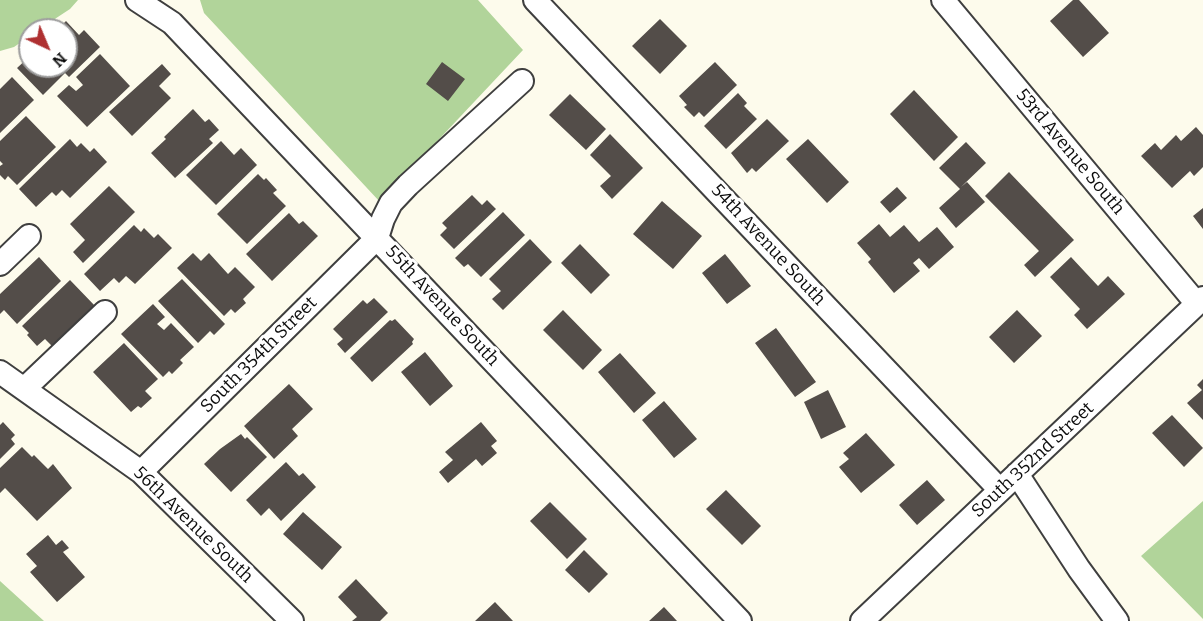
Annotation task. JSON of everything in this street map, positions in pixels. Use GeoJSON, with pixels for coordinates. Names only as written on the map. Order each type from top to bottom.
{"type":"FeatureCollection","features":[{"type":"Feature","properties":{"kind":"street","name":"55th Avenue South"},"geometry":{"type":"LineString","coordinates":[[137,0],[172,23],[740,621]]}},
{"type":"Feature","properties":{"kind":"street","name":"54th Avenue South"},"geometry":{"type":"LineString","coordinates":[[536,0],[1000,490]]}},
{"type":"Feature","properties":{"kind":"street","name":"53rd Avenue South"},"geometry":{"type":"LineString","coordinates":[[943,0],[1200,301]]}},
{"type":"Feature","properties":{"kind":"street"},"geometry":{"type":"LineString","coordinates":[[378,238],[383,219],[391,203],[522,81]]}},
{"type":"Feature","properties":{"kind":"street"},"geometry":{"type":"LineString","coordinates":[[0,264],[29,236]]}},
{"type":"Feature","properties":{"kind":"street","name":"South 354th Street"},"geometry":{"type":"LineString","coordinates":[[141,472],[378,238]]}},
{"type":"Feature","properties":{"kind":"street","name":"South 352nd Street"},"geometry":{"type":"LineString","coordinates":[[862,621],[1200,301]]}},
{"type":"Feature","properties":{"kind":"street"},"geometry":{"type":"LineString","coordinates":[[24,389],[105,312]]}},
{"type":"Feature","properties":{"kind":"street","name":"56th Avenue South"},"geometry":{"type":"LineString","coordinates":[[0,372],[141,472],[292,621]]}},
{"type":"Feature","properties":{"kind":"street"},"geometry":{"type":"LineString","coordinates":[[1017,474],[1079,569],[1117,621]]}},
{"type":"Feature","properties":{"kind":"green space"},"geometry":{"type":"Polygon","coordinates":[[[0,0],[78,0],[70,9],[56,18],[18,18],[18,44],[0,51],[0,0]]]}},
{"type":"Feature","properties":{"kind":"green space"},"geometry":{"type":"Polygon","coordinates":[[[200,0],[478,0],[523,50],[380,202],[204,13],[200,0]]]}},
{"type":"Feature","properties":{"kind":"green space"},"geometry":{"type":"Polygon","coordinates":[[[1203,501],[1203,619],[1141,556],[1203,501]]]}},
{"type":"Feature","properties":{"kind":"green space"},"geometry":{"type":"Polygon","coordinates":[[[0,581],[44,621],[0,621],[0,581]]]}},
{"type":"Feature","properties":{"kind":"building"},"geometry":{"type":"Polygon","coordinates":[[[1073,0],[1079,0],[1109,33],[1083,57],[1050,21],[1073,0]]]}},
{"type":"Feature","properties":{"kind":"building"},"geometry":{"type":"Polygon","coordinates":[[[660,19],[687,46],[660,74],[632,46],[660,19]]]}},
{"type":"Feature","properties":{"kind":"building"},"geometry":{"type":"Polygon","coordinates":[[[84,30],[100,47],[78,68],[78,34],[84,30]]]}},
{"type":"Feature","properties":{"kind":"building"},"geometry":{"type":"Polygon","coordinates":[[[100,54],[130,86],[87,127],[57,96],[69,85],[76,91],[83,85],[77,78],[100,54]]]}},
{"type":"Feature","properties":{"kind":"building"},"geometry":{"type":"Polygon","coordinates":[[[442,62],[465,79],[448,101],[426,84],[442,62]]]}},
{"type":"Feature","properties":{"kind":"building"},"geometry":{"type":"Polygon","coordinates":[[[715,62],[737,85],[704,117],[699,112],[694,117],[684,107],[687,105],[679,96],[715,62]]]}},
{"type":"Feature","properties":{"kind":"building"},"geometry":{"type":"Polygon","coordinates":[[[162,64],[171,74],[159,86],[171,98],[132,136],[109,112],[162,64]]]}},
{"type":"Feature","properties":{"kind":"building"},"geometry":{"type":"Polygon","coordinates":[[[12,77],[34,100],[0,133],[0,89],[12,77]]]}},
{"type":"Feature","properties":{"kind":"building"},"geometry":{"type":"Polygon","coordinates":[[[27,78],[60,78],[43,95],[27,78]]]}},
{"type":"Feature","properties":{"kind":"building"},"geometry":{"type":"Polygon","coordinates":[[[914,90],[958,137],[934,161],[890,114],[914,90]]]}},
{"type":"Feature","properties":{"kind":"building"},"geometry":{"type":"Polygon","coordinates":[[[738,93],[747,103],[744,106],[757,119],[726,149],[704,126],[738,93]]]}},
{"type":"Feature","properties":{"kind":"building"},"geometry":{"type":"Polygon","coordinates":[[[570,94],[606,129],[586,150],[549,115],[570,94]]]}},
{"type":"Feature","properties":{"kind":"building"},"geometry":{"type":"Polygon","coordinates":[[[193,109],[205,122],[209,119],[219,130],[209,139],[213,143],[175,178],[151,153],[193,109]]]}},
{"type":"Feature","properties":{"kind":"building"},"geometry":{"type":"Polygon","coordinates":[[[26,116],[56,147],[17,185],[8,176],[5,180],[0,175],[0,166],[3,164],[0,161],[0,141],[26,116]]]}},
{"type":"Feature","properties":{"kind":"building"},"geometry":{"type":"Polygon","coordinates":[[[767,119],[789,141],[756,172],[752,168],[747,173],[731,153],[767,119]]]}},
{"type":"Feature","properties":{"kind":"building"},"geometry":{"type":"Polygon","coordinates":[[[1196,127],[1203,135],[1203,167],[1194,176],[1190,171],[1172,188],[1141,156],[1155,143],[1161,150],[1176,135],[1181,141],[1196,127]]]}},
{"type":"Feature","properties":{"kind":"building"},"geometry":{"type":"Polygon","coordinates":[[[610,134],[643,168],[612,199],[600,186],[611,176],[590,155],[610,134]]]}},
{"type":"Feature","properties":{"kind":"building"},"geometry":{"type":"Polygon","coordinates":[[[70,139],[77,147],[81,143],[90,152],[94,148],[107,162],[70,198],[62,190],[56,196],[52,192],[36,207],[19,189],[70,139]]]}},
{"type":"Feature","properties":{"kind":"building"},"geometry":{"type":"Polygon","coordinates":[[[808,139],[849,182],[827,203],[786,159],[808,139]]]}},
{"type":"Feature","properties":{"kind":"building"},"geometry":{"type":"Polygon","coordinates":[[[221,141],[234,155],[241,148],[257,165],[216,205],[186,175],[221,141]]]}},
{"type":"Feature","properties":{"kind":"building"},"geometry":{"type":"Polygon","coordinates":[[[966,142],[986,163],[961,187],[967,182],[985,202],[956,228],[939,208],[960,189],[939,168],[966,142]]]}},
{"type":"Feature","properties":{"kind":"building"},"geometry":{"type":"Polygon","coordinates":[[[1009,172],[1074,240],[1035,277],[1024,265],[1039,251],[985,196],[1009,172]]]}},
{"type":"Feature","properties":{"kind":"building"},"geometry":{"type":"Polygon","coordinates":[[[258,174],[264,180],[266,178],[277,190],[273,193],[286,206],[247,244],[217,214],[258,174]]]}},
{"type":"Feature","properties":{"kind":"building"},"geometry":{"type":"Polygon","coordinates":[[[109,186],[135,212],[83,263],[73,252],[85,240],[70,224],[109,186]]]}},
{"type":"Feature","properties":{"kind":"building"},"geometry":{"type":"Polygon","coordinates":[[[897,187],[907,198],[890,213],[880,202],[897,187]]]}},
{"type":"Feature","properties":{"kind":"building"},"geometry":{"type":"Polygon","coordinates":[[[472,195],[482,205],[487,200],[496,209],[454,249],[440,235],[447,228],[442,223],[472,195]]]}},
{"type":"Feature","properties":{"kind":"building"},"geometry":{"type":"Polygon","coordinates":[[[662,201],[702,236],[673,269],[633,234],[662,201]]]}},
{"type":"Feature","properties":{"kind":"building"},"geometry":{"type":"Polygon","coordinates":[[[1203,208],[1203,229],[1193,216],[1203,208]]]}},
{"type":"Feature","properties":{"kind":"building"},"geometry":{"type":"Polygon","coordinates":[[[503,212],[525,235],[481,277],[468,264],[464,267],[455,258],[503,212]]]}},
{"type":"Feature","properties":{"kind":"building"},"geometry":{"type":"Polygon","coordinates":[[[289,213],[299,224],[303,221],[318,236],[272,281],[246,254],[289,213]]]}},
{"type":"Feature","properties":{"kind":"building"},"geometry":{"type":"Polygon","coordinates":[[[879,224],[890,237],[904,225],[919,242],[937,227],[954,247],[929,269],[919,258],[913,263],[920,271],[894,293],[868,262],[871,259],[857,243],[879,224]]]}},
{"type":"Feature","properties":{"kind":"building"},"geometry":{"type":"Polygon","coordinates":[[[134,225],[141,232],[144,228],[154,238],[158,234],[172,248],[135,284],[126,276],[119,283],[114,278],[100,291],[84,274],[134,225]]]}},
{"type":"Feature","properties":{"kind":"building"},"geometry":{"type":"Polygon","coordinates":[[[530,239],[552,262],[503,310],[492,299],[501,291],[489,279],[530,239]]]}},
{"type":"Feature","properties":{"kind":"building"},"geometry":{"type":"Polygon","coordinates":[[[580,244],[610,275],[591,294],[561,263],[580,244]]]}},
{"type":"Feature","properties":{"kind":"building"},"geometry":{"type":"Polygon","coordinates":[[[193,253],[201,261],[209,253],[228,274],[235,267],[255,287],[243,299],[246,303],[235,313],[231,309],[224,316],[177,268],[193,253]]]}},
{"type":"Feature","properties":{"kind":"building"},"geometry":{"type":"Polygon","coordinates":[[[725,254],[751,286],[727,304],[702,273],[725,254]]]}},
{"type":"Feature","properties":{"kind":"building"},"geometry":{"type":"Polygon","coordinates":[[[39,257],[61,281],[17,324],[4,310],[0,314],[0,294],[39,257]]]}},
{"type":"Feature","properties":{"kind":"building"},"geometry":{"type":"Polygon","coordinates":[[[1071,257],[1098,286],[1108,276],[1125,294],[1087,329],[1074,315],[1080,309],[1050,277],[1071,257]]]}},
{"type":"Feature","properties":{"kind":"building"},"geometry":{"type":"Polygon","coordinates":[[[182,279],[225,324],[214,335],[210,331],[198,343],[158,301],[182,279]]]}},
{"type":"Feature","properties":{"kind":"building"},"geometry":{"type":"Polygon","coordinates":[[[70,280],[96,307],[57,351],[45,339],[37,346],[22,326],[70,280]]]}},
{"type":"Feature","properties":{"kind":"building"},"geometry":{"type":"Polygon","coordinates":[[[374,298],[388,312],[345,353],[337,344],[343,339],[333,329],[363,300],[367,304],[374,298]]]}},
{"type":"Feature","properties":{"kind":"building"},"geometry":{"type":"Polygon","coordinates":[[[153,304],[165,317],[157,324],[164,330],[171,323],[194,347],[180,360],[183,363],[172,374],[169,371],[163,377],[121,334],[153,304]]]}},
{"type":"Feature","properties":{"kind":"building"},"geometry":{"type":"Polygon","coordinates":[[[563,310],[602,350],[583,370],[543,330],[563,310]]]}},
{"type":"Feature","properties":{"kind":"building"},"geometry":{"type":"Polygon","coordinates":[[[1017,310],[1042,336],[1014,363],[989,337],[1017,310]]]}},
{"type":"Feature","properties":{"kind":"building"},"geometry":{"type":"Polygon","coordinates":[[[395,319],[414,339],[413,344],[372,382],[350,358],[390,320],[395,319]]]}},
{"type":"Feature","properties":{"kind":"building"},"geometry":{"type":"Polygon","coordinates":[[[776,328],[816,382],[795,397],[755,343],[776,328]]]}},
{"type":"Feature","properties":{"kind":"building"},"geometry":{"type":"Polygon","coordinates":[[[124,343],[158,379],[145,391],[152,398],[141,408],[138,406],[131,412],[93,372],[124,343]]]}},
{"type":"Feature","properties":{"kind":"building"},"geometry":{"type":"Polygon","coordinates":[[[425,352],[453,386],[430,406],[401,372],[425,352]]]}},
{"type":"Feature","properties":{"kind":"building"},"geometry":{"type":"Polygon","coordinates":[[[620,353],[656,393],[634,413],[598,372],[620,353]]]}},
{"type":"Feature","properties":{"kind":"building"},"geometry":{"type":"Polygon","coordinates":[[[1203,379],[1203,420],[1187,403],[1202,390],[1197,385],[1203,379]]]}},
{"type":"Feature","properties":{"kind":"building"},"geometry":{"type":"Polygon","coordinates":[[[289,384],[313,409],[292,429],[298,436],[274,459],[244,426],[289,384]]]}},
{"type":"Feature","properties":{"kind":"building"},"geometry":{"type":"Polygon","coordinates":[[[828,390],[846,427],[821,439],[804,402],[828,390]]]}},
{"type":"Feature","properties":{"kind":"building"},"geometry":{"type":"Polygon","coordinates":[[[664,401],[697,439],[674,458],[642,420],[664,401]]]}},
{"type":"Feature","properties":{"kind":"building"},"geometry":{"type":"Polygon","coordinates":[[[1172,415],[1203,448],[1184,467],[1152,433],[1172,415]]]}},
{"type":"Feature","properties":{"kind":"building"},"geometry":{"type":"Polygon","coordinates":[[[3,422],[15,435],[11,439],[15,444],[0,459],[0,425],[3,422]]]}},
{"type":"Feature","properties":{"kind":"building"},"geometry":{"type":"Polygon","coordinates":[[[481,422],[497,441],[491,446],[497,453],[482,466],[476,459],[448,483],[439,472],[453,460],[445,452],[481,422]]]}},
{"type":"Feature","properties":{"kind":"building"},"geometry":{"type":"Polygon","coordinates":[[[866,433],[895,465],[861,493],[839,467],[849,459],[843,453],[866,433]]]}},
{"type":"Feature","properties":{"kind":"building"},"geometry":{"type":"Polygon","coordinates":[[[241,434],[267,457],[231,492],[204,464],[241,434]]]}},
{"type":"Feature","properties":{"kind":"building"},"geometry":{"type":"Polygon","coordinates":[[[22,447],[48,469],[53,464],[72,488],[37,521],[5,488],[0,493],[0,468],[22,447]]]}},
{"type":"Feature","properties":{"kind":"building"},"geometry":{"type":"Polygon","coordinates":[[[286,462],[299,476],[303,473],[316,487],[281,521],[269,508],[261,516],[246,500],[286,462]]]}},
{"type":"Feature","properties":{"kind":"building"},"geometry":{"type":"Polygon","coordinates":[[[927,480],[945,500],[917,525],[899,505],[927,480]]]}},
{"type":"Feature","properties":{"kind":"building"},"geometry":{"type":"Polygon","coordinates":[[[726,490],[761,526],[742,545],[706,509],[726,490]]]}},
{"type":"Feature","properties":{"kind":"building"},"geometry":{"type":"Polygon","coordinates":[[[550,502],[587,539],[567,559],[530,521],[550,502]]]}},
{"type":"Feature","properties":{"kind":"building"},"geometry":{"type":"Polygon","coordinates":[[[303,512],[342,547],[322,570],[283,534],[303,512]]]}},
{"type":"Feature","properties":{"kind":"building"},"geometry":{"type":"Polygon","coordinates":[[[48,535],[56,545],[62,540],[69,548],[63,552],[85,577],[57,602],[30,572],[37,566],[26,554],[48,535]]]}},
{"type":"Feature","properties":{"kind":"building"},"geometry":{"type":"Polygon","coordinates":[[[584,550],[608,574],[589,593],[565,570],[584,550]]]}},
{"type":"Feature","properties":{"kind":"building"},"geometry":{"type":"Polygon","coordinates":[[[356,579],[388,613],[380,621],[352,621],[357,617],[338,597],[356,579]]]}},
{"type":"Feature","properties":{"kind":"building"},"geometry":{"type":"Polygon","coordinates":[[[495,602],[513,621],[475,621],[495,602]]]}},
{"type":"Feature","properties":{"kind":"building"},"geometry":{"type":"Polygon","coordinates":[[[664,607],[677,621],[649,621],[664,607]]]}}]}
